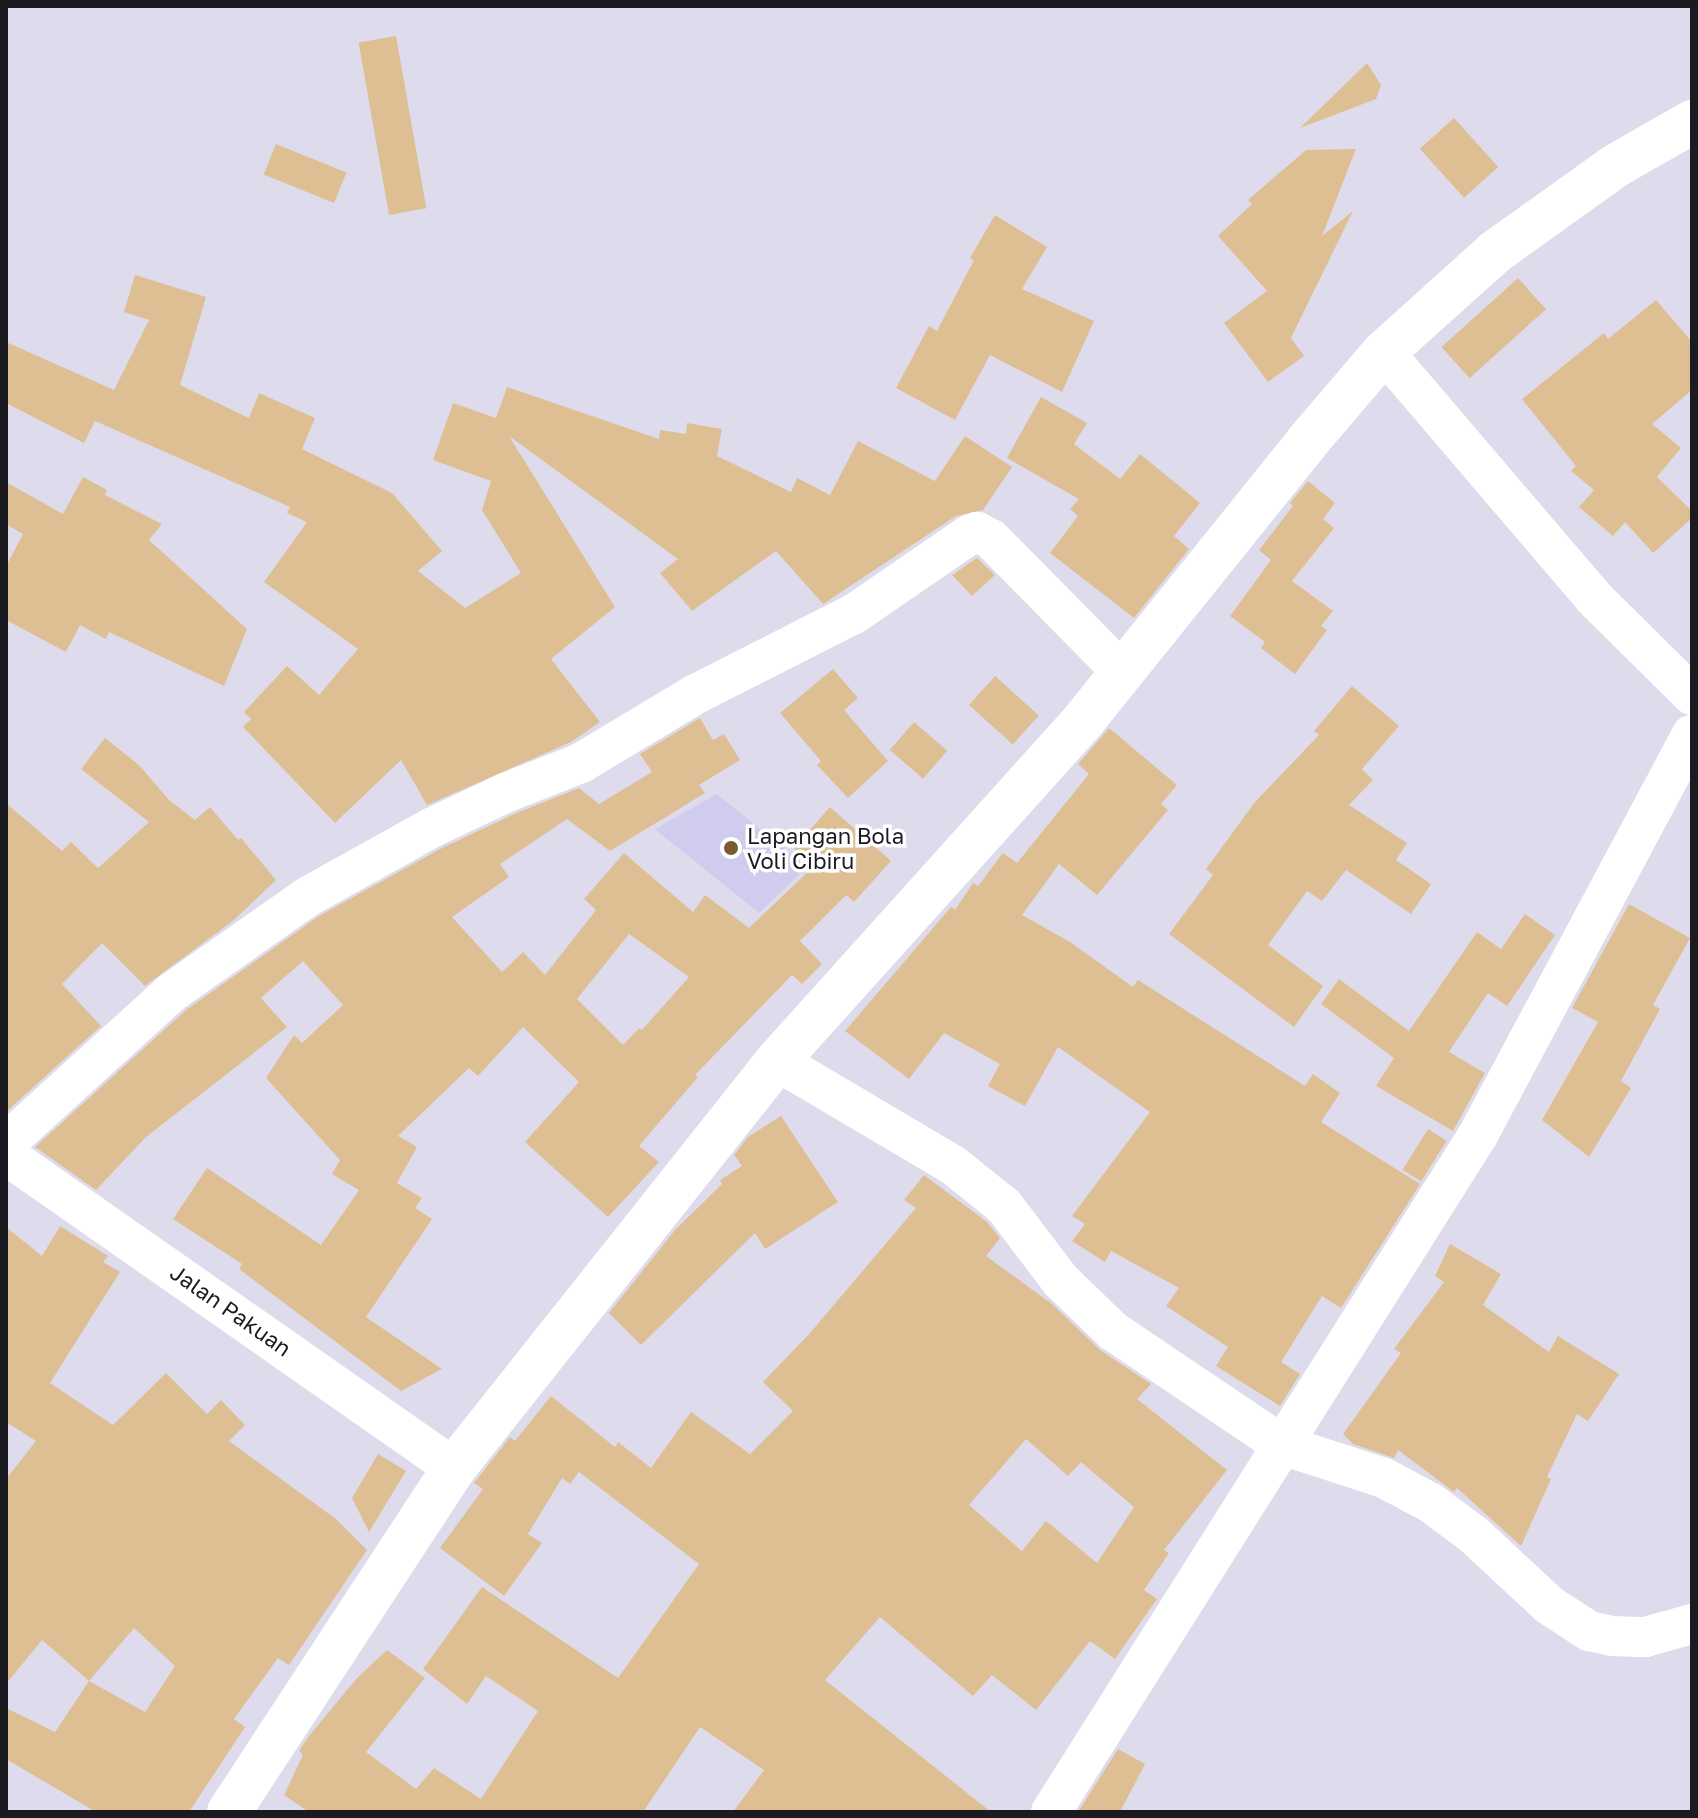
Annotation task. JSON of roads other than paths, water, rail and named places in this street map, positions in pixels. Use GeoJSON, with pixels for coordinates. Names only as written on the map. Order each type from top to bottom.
{"type":"FeatureCollection","features":[{"type":"Feature","properties":{"kind":"main road"},"geometry":{"type":"LineString","coordinates":[[229,1812],[454,1468],[777,1061],[1083,721],[1307,442],[1384,352],[1495,252],[1615,166],[1692,122]]}},
{"type":"Feature","properties":{"kind":"street"},"geometry":{"type":"LineString","coordinates":[[1384,352],[1584,587],[1692,695]]}},
{"type":"Feature","properties":{"kind":"street"},"geometry":{"type":"LineString","coordinates":[[6,1143],[172,992],[307,897],[431,828],[505,793],[581,763],[696,694],[854,614],[969,535],[977,532],[991,539],[1122,672]]}},
{"type":"Feature","properties":{"kind":"street"},"geometry":{"type":"LineString","coordinates":[[1051,1812],[1478,1135],[1692,735]]}},
{"type":"Feature","properties":{"kind":"street"},"geometry":{"type":"LineString","coordinates":[[777,1061],[953,1165],[1004,1206],[1061,1281],[1113,1331],[1282,1445],[1384,1478],[1431,1503],[1474,1535],[1549,1605],[1589,1631],[1612,1636],[1645,1637],[1692,1624]]}},
{"type":"Feature","properties":{"kind":"street","name":"Jalan Pakuan"},"geometry":{"type":"LineString","coordinates":[[6,1155],[454,1468]]}},
{"type":"Feature","properties":{"kind":"place","name":"Lapangan Bola Voli Cibiru"},"geometry":{"type":"Point","coordinates":[731,848]}}]}
